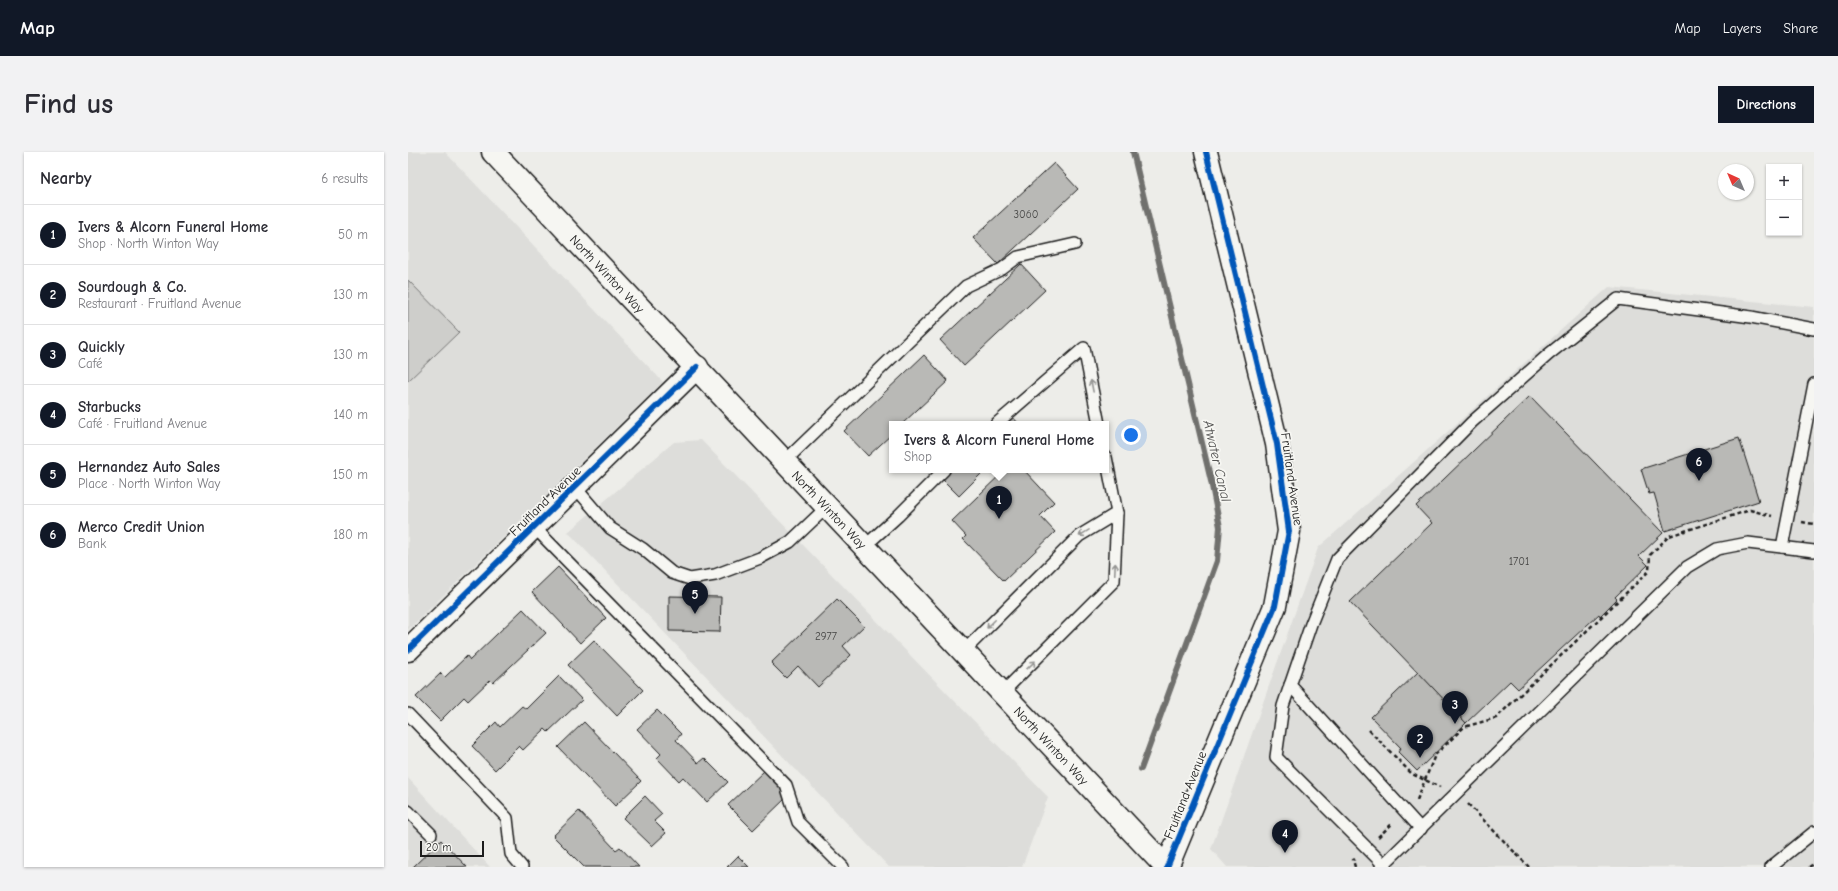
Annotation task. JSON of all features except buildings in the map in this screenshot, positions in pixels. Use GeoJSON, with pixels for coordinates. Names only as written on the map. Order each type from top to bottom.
{"type":"FeatureCollection","features":[{"type":"Feature","properties":{"kind":"street","name":"North Winton Way"},"geometry":{"type":"LineString","coordinates":[[493,152],[786,461],[1167,867]]}},
{"type":"Feature","properties":{"kind":"street","name":"Fruitland Avenue"},"geometry":{"type":"LineString","coordinates":[[1167,867],[1275,606],[1289,531],[1277,444],[1206,152]]}},
{"type":"Feature","properties":{"kind":"street","name":"Fruitland Avenue"},"geometry":{"type":"LineString","coordinates":[[408,650],[697,367]]}},
{"type":"Feature","properties":{"kind":"lane"},"geometry":{"type":"LineString","coordinates":[[786,461],[966,286],[1002,269],[1018,257],[1075,244]]}},
{"type":"Feature","properties":{"kind":"lane"},"geometry":{"type":"LineString","coordinates":[[1814,329],[1751,317],[1618,299],[1549,354],[1472,422],[1338,559],[1311,624],[1283,706],[1276,757],[1368,847],[1384,866],[1688,567],[1717,549],[1748,543],[1814,552]]}},
{"type":"Feature","properties":{"kind":"lane"},"geometry":{"type":"LineString","coordinates":[[999,421],[1084,348],[1098,421]]}},
{"type":"Feature","properties":{"kind":"lane"},"geometry":{"type":"LineString","coordinates":[[1782,547],[1814,384]]}},
{"type":"Feature","properties":{"kind":"lane"},"geometry":{"type":"LineString","coordinates":[[1003,692],[1114,581],[1117,513],[1109,472]]}},
{"type":"Feature","properties":{"kind":"lane"},"geometry":{"type":"LineString","coordinates":[[865,546],[898,516],[941,473]]}},
{"type":"Feature","properties":{"kind":"lane"},"geometry":{"type":"LineString","coordinates":[[575,487],[610,528],[642,549],[672,574],[690,579],[715,575],[760,558],[790,542],[828,506]]}},
{"type":"Feature","properties":{"kind":"lane"},"geometry":{"type":"LineString","coordinates":[[964,652],[1079,536],[1117,513]]}},
{"type":"Feature","properties":{"kind":"lane"},"geometry":{"type":"LineString","coordinates":[[534,527],[786,785],[798,822],[843,867]]}},
{"type":"Feature","properties":{"kind":"lane"},"geometry":{"type":"LineString","coordinates":[[1290,685],[1421,828]]}},
{"type":"Feature","properties":{"kind":"lane"},"geometry":{"type":"LineString","coordinates":[[408,714],[507,818],[511,854],[522,867]]}},
{"type":"Feature","properties":{"kind":"lane"},"geometry":{"type":"LineString","coordinates":[[408,811],[431,834]]}},
{"type":"Feature","properties":{"kind":"lane"},"geometry":{"type":"LineString","coordinates":[[1771,867],[1814,832]]}},
{"type":"Feature","properties":{"kind":"path"},"geometry":{"type":"LineString","coordinates":[[1355,867],[1353,860],[1417,800],[1435,755],[1464,727],[1496,718],[1649,571],[1650,555],[1669,536],[1750,510],[1814,524]]}},
{"type":"Feature","properties":{"kind":"path"},"geometry":{"type":"LineString","coordinates":[[1809,867],[1814,864]]}},
{"type":"Feature","properties":{"kind":"shaded area"},"geometry":{"type":"Polygon","coordinates":[[[408,152],[445,152],[663,382],[408,630],[408,152]]]}},
{"type":"Feature","properties":{"kind":"shaded area"},"geometry":{"type":"Polygon","coordinates":[[[408,280],[459,332],[408,381],[408,280]]]}},
{"type":"Feature","properties":{"kind":"shaded area"},"geometry":{"type":"Polygon","coordinates":[[[1609,287],[1814,307],[1814,867],[1227,867],[1211,849],[1318,548],[1609,287]]]}},
{"type":"Feature","properties":{"kind":"shaded area"},"geometry":{"type":"Polygon","coordinates":[[[701,440],[1048,797],[1022,867],[889,867],[568,532],[674,442],[701,440]]]}},
{"type":"Feature","properties":{"kind":"shaded area"},"geometry":{"type":"Polygon","coordinates":[[[408,778],[490,867],[408,867],[408,778]]]}},
{"type":"Feature","properties":{"kind":"waterway","name":"Atwater Canal"},"geometry":{"type":"LineString","coordinates":[[1133,152],[1211,481],[1220,527],[1217,561],[1141,769]]}},
{"type":"Feature","properties":{"kind":"cycle path"},"geometry":{"type":"LineString","coordinates":[[1167,867],[1275,606],[1289,531],[1277,444],[1206,152]]}},
{"type":"Feature","properties":{"kind":"cycle path"},"geometry":{"type":"LineString","coordinates":[[408,650],[697,367]]}},
{"type":"Feature","properties":{"kind":"place","name":"Merco Credit Union"},"geometry":{"type":"Point","coordinates":[1699,481]}},
{"type":"Feature","properties":{"kind":"place","name":"Ivers & Alcorn Funeral Home"},"geometry":{"type":"Point","coordinates":[999,519]}},
{"type":"Feature","properties":{"kind":"place","name":"Hernandez Auto Sales"},"geometry":{"type":"Point","coordinates":[695,614]}},
{"type":"Feature","properties":{"kind":"place","name":"Quickly"},"geometry":{"type":"Point","coordinates":[1455,724]}},
{"type":"Feature","properties":{"kind":"place","name":"Sourdough & Co."},"geometry":{"type":"Point","coordinates":[1420,758]}},
{"type":"Feature","properties":{"kind":"place","name":"Starbucks"},"geometry":{"type":"Point","coordinates":[1285,853]}}]}
